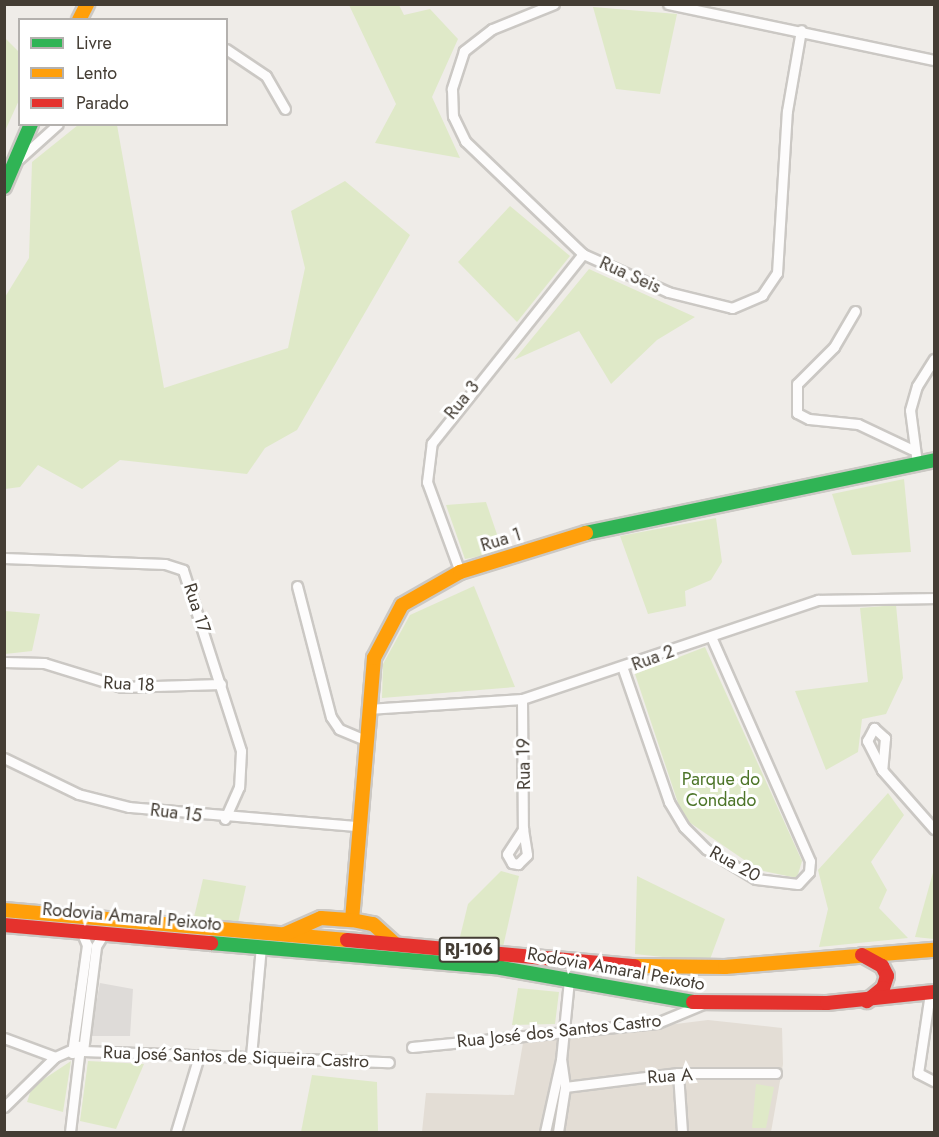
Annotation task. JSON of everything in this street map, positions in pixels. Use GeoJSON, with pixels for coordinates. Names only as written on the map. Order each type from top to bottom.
{"type":"FeatureCollection","features":[{"type":"Feature","properties":{"kind":"main road"},"geometry":{"type":"LineString","coordinates":[[80,18],[87,4]]}},
{"type":"Feature","properties":{"kind":"main road"},"geometry":{"type":"LineString","coordinates":[[4,187],[30,126]]}},
{"type":"Feature","properties":{"kind":"main road","name":"Rua 1"},"geometry":{"type":"LineString","coordinates":[[352,920],[357,826],[374,658],[386,629],[409,600],[460,572],[620,522],[934,460]]}},
{"type":"Feature","properties":{"kind":"main road","name":"Rodovia Amaral Peixoto"},"geometry":{"type":"LineString","coordinates":[[4,910],[693,968],[934,950]]}},
{"type":"Feature","properties":{"kind":"main road"},"geometry":{"type":"LineString","coordinates":[[285,934],[321,918],[352,920],[373,924],[394,944]]}},
{"type":"Feature","properties":{"kind":"main road","name":"Rodovia Amaral Peixoto"},"geometry":{"type":"LineString","coordinates":[[4,925],[501,968],[702,1004],[867,1001],[932,993]]}},
{"type":"Feature","properties":{"kind":"main road"},"geometry":{"type":"LineString","coordinates":[[862,955],[882,966],[886,976],[884,988],[867,1001]]}},
{"type":"Feature","properties":{"kind":"street","name":"Rua Seis"},"geometry":{"type":"LineString","coordinates":[[554,4],[492,29],[464,51],[456,65],[453,116],[465,141],[583,254],[702,304],[732,308],[762,295],[777,273],[782,247],[787,111],[801,30]]}},
{"type":"Feature","properties":{"kind":"street"},"geometry":{"type":"LineString","coordinates":[[668,4],[801,30],[934,60]]}},
{"type":"Feature","properties":{"kind":"street"},"geometry":{"type":"LineString","coordinates":[[228,50],[266,76],[285,109]]}},
{"type":"Feature","properties":{"kind":"street"},"geometry":{"type":"LineString","coordinates":[[15,163],[56,126]]}},
{"type":"Feature","properties":{"kind":"street","name":"Rua 3"},"geometry":{"type":"LineString","coordinates":[[460,572],[427,482],[425,461],[432,442],[583,254]]}},
{"type":"Feature","properties":{"kind":"street"},"geometry":{"type":"LineString","coordinates":[[855,311],[834,347],[797,384],[797,413],[858,424],[911,449]]}},
{"type":"Feature","properties":{"kind":"street"},"geometry":{"type":"LineString","coordinates":[[917,463],[911,449],[909,410],[917,386],[934,359]]}},
{"type":"Feature","properties":{"kind":"street","name":"Rua 17"},"geometry":{"type":"LineString","coordinates":[[4,558],[178,566],[221,684],[241,772],[225,819]]}},
{"type":"Feature","properties":{"kind":"street"},"geometry":{"type":"LineString","coordinates":[[297,586],[331,717],[339,729],[367,741]]}},
{"type":"Feature","properties":{"kind":"street","name":"Rua 2"},"geometry":{"type":"LineString","coordinates":[[368,710],[522,699],[623,669],[818,600],[934,598]]}},
{"type":"Feature","properties":{"kind":"street","name":"Rua 20"},"geometry":{"type":"LineString","coordinates":[[623,669],[669,802],[684,827],[706,849],[756,879],[798,884],[809,872],[810,861],[711,637]]}},
{"type":"Feature","properties":{"kind":"street","name":"Rua 18"},"geometry":{"type":"LineString","coordinates":[[4,662],[55,665],[113,686],[221,684]]}},
{"type":"Feature","properties":{"kind":"street","name":"Rua 19"},"geometry":{"type":"LineString","coordinates":[[522,699],[523,829]]}},
{"type":"Feature","properties":{"kind":"street","name":"Rua 15"},"geometry":{"type":"LineString","coordinates":[[4,758],[78,794],[225,819],[357,826]]}},
{"type":"Feature","properties":{"kind":"street"},"geometry":{"type":"LineString","coordinates":[[882,770],[934,829]]}},
{"type":"Feature","properties":{"kind":"street"},"geometry":{"type":"LineString","coordinates":[[70,1132],[87,945],[81,931]]}},
{"type":"Feature","properties":{"kind":"street"},"geometry":{"type":"LineString","coordinates":[[78,1050],[96,946],[104,933]]}},
{"type":"Feature","properties":{"kind":"street"},"geometry":{"type":"LineString","coordinates":[[251,1056],[261,946]]}},
{"type":"Feature","properties":{"kind":"street"},"geometry":{"type":"LineString","coordinates":[[545,1132],[561,1060],[569,980]]}},
{"type":"Feature","properties":{"kind":"street"},"geometry":{"type":"LineString","coordinates":[[932,993],[918,1062],[918,1073],[934,1081]]}},
{"type":"Feature","properties":{"kind":"street","name":"Rua José dos Santos Castro"},"geometry":{"type":"LineString","coordinates":[[412,1047],[563,1029],[657,1023],[702,1004]]}},
{"type":"Feature","properties":{"kind":"street"},"geometry":{"type":"LineString","coordinates":[[4,1038],[55,1057]]}},
{"type":"Feature","properties":{"kind":"street"},"geometry":{"type":"LineString","coordinates":[[4,1107],[55,1057],[78,1050]]}},
{"type":"Feature","properties":{"kind":"street","name":"Rua José Santos de Siqueira Castro"},"geometry":{"type":"LineString","coordinates":[[78,1050],[389,1062]]}},
{"type":"Feature","properties":{"kind":"street"},"geometry":{"type":"LineString","coordinates":[[176,1132],[199,1056]]}},
{"type":"Feature","properties":{"kind":"street"},"geometry":{"type":"LineString","coordinates":[[558,1132],[565,1087],[561,1060]]}},
{"type":"Feature","properties":{"kind":"street"},"geometry":{"type":"LineString","coordinates":[[678,1073],[682,1132]]}},
{"type":"Feature","properties":{"kind":"street","name":"Rua A"},"geometry":{"type":"LineString","coordinates":[[565,1087],[678,1073],[776,1073]]}},
{"type":"Feature","properties":{"kind":"shaded area"},"geometry":{"type":"Polygon","coordinates":[[[100,983],[133,989],[130,1036],[90,1036],[100,983]]]}},
{"type":"Feature","properties":{"kind":"shaded area"},"geometry":{"type":"Polygon","coordinates":[[[708,1020],[782,1028],[783,1064],[771,1132],[422,1132],[426,1093],[514,1095],[523,1043],[708,1020]]]}},
{"type":"Feature","properties":{"kind":"green space"},"geometry":{"type":"Polygon","coordinates":[[[349,5],[399,5],[404,15],[430,9],[458,39],[432,97],[460,158],[375,143],[396,104],[349,5]]]}},
{"type":"Feature","properties":{"kind":"green space"},"geometry":{"type":"Polygon","coordinates":[[[593,7],[677,14],[660,94],[616,89],[593,7]]]}},
{"type":"Feature","properties":{"kind":"green space"},"geometry":{"type":"Polygon","coordinates":[[[5,38],[18,51],[18,102],[5,131],[5,38]]]}},
{"type":"Feature","properties":{"kind":"green space"},"geometry":{"type":"Polygon","coordinates":[[[77,126],[117,126],[164,388],[288,348],[305,268],[291,211],[345,181],[410,235],[297,430],[265,448],[247,474],[120,460],[82,489],[38,465],[20,487],[5,489],[5,297],[29,258],[32,162],[77,126]]]}},
{"type":"Feature","properties":{"kind":"green space"},"geometry":{"type":"Polygon","coordinates":[[[510,206],[570,256],[517,322],[458,262],[510,206]]]}},
{"type":"Feature","properties":{"kind":"green space"},"geometry":{"type":"Polygon","coordinates":[[[589,269],[695,317],[657,340],[611,384],[579,331],[514,360],[589,269]]]}},
{"type":"Feature","properties":{"kind":"green space"},"geometry":{"type":"Polygon","coordinates":[[[904,479],[911,552],[852,555],[832,494],[904,479]]]}},
{"type":"Feature","properties":{"kind":"green space"},"geometry":{"type":"Polygon","coordinates":[[[486,502],[503,552],[465,559],[446,505],[486,502]]]}},
{"type":"Feature","properties":{"kind":"green space"},"geometry":{"type":"Polygon","coordinates":[[[716,518],[722,562],[711,580],[685,591],[686,606],[648,614],[620,536],[716,518]]]}},
{"type":"Feature","properties":{"kind":"green space"},"geometry":{"type":"Polygon","coordinates":[[[474,586],[515,687],[382,698],[383,664],[410,615],[474,586]]]}},
{"type":"Feature","properties":{"kind":"green space"},"geometry":{"type":"Polygon","coordinates":[[[896,605],[903,678],[886,714],[862,719],[858,752],[826,770],[795,691],[868,682],[860,608],[896,605]]]}},
{"type":"Feature","properties":{"kind":"green space"},"geometry":{"type":"Polygon","coordinates":[[[5,611],[40,614],[32,651],[5,654],[5,611]]]}},
{"type":"Feature","properties":{"kind":"green space","name":"Parque do Condado"},"geometry":{"type":"Polygon","coordinates":[[[705,647],[802,861],[797,878],[759,870],[683,818],[635,674],[705,647]]]}},
{"type":"Feature","properties":{"kind":"green space"},"geometry":{"type":"Polygon","coordinates":[[[888,793],[904,815],[871,862],[887,890],[879,908],[908,938],[819,947],[828,909],[818,870],[888,793]]]}},
{"type":"Feature","properties":{"kind":"green space"},"geometry":{"type":"Polygon","coordinates":[[[934,869],[934,939],[915,937],[934,869]]]}},
{"type":"Feature","properties":{"kind":"green space"},"geometry":{"type":"Polygon","coordinates":[[[501,871],[519,876],[503,947],[459,941],[468,904],[501,871]]]}},
{"type":"Feature","properties":{"kind":"green space"},"geometry":{"type":"Polygon","coordinates":[[[637,876],[725,919],[709,962],[635,954],[637,876]]]}},
{"type":"Feature","properties":{"kind":"green space"},"geometry":{"type":"Polygon","coordinates":[[[203,879],[246,886],[238,923],[194,917],[203,879]]]}},
{"type":"Feature","properties":{"kind":"green space"},"geometry":{"type":"Polygon","coordinates":[[[518,988],[559,992],[555,1024],[512,1025],[518,988]]]}},
{"type":"Feature","properties":{"kind":"green space"},"geometry":{"type":"Polygon","coordinates":[[[71,1061],[63,1112],[27,1102],[32,1087],[71,1061]]]}},
{"type":"Feature","properties":{"kind":"green space"},"geometry":{"type":"Polygon","coordinates":[[[88,1061],[144,1064],[116,1129],[80,1121],[88,1061]]]}},
{"type":"Feature","properties":{"kind":"green space"},"geometry":{"type":"Polygon","coordinates":[[[312,1075],[377,1082],[378,1132],[301,1132],[312,1075]]]}},
{"type":"Feature","properties":{"kind":"green space"},"geometry":{"type":"Polygon","coordinates":[[[756,1084],[774,1087],[766,1128],[752,1128],[756,1084]]]}},
{"type":"Feature","properties":{"kind":"traffic: fast"},"geometry":{"type":"LineString","coordinates":[[4,187],[30,126]]}},
{"type":"Feature","properties":{"kind":"traffic: fast"},"geometry":{"type":"LineString","coordinates":[[586,533],[934,460]]}},
{"type":"Feature","properties":{"kind":"traffic: fast"},"geometry":{"type":"LineString","coordinates":[[211,943],[501,968],[693,1002]]}},
{"type":"Feature","properties":{"kind":"traffic: slow"},"geometry":{"type":"LineString","coordinates":[[80,18],[87,4]]}},
{"type":"Feature","properties":{"kind":"traffic: slow"},"geometry":{"type":"LineString","coordinates":[[352,920],[374,658],[402,605],[460,572],[586,533]]}},
{"type":"Feature","properties":{"kind":"traffic: slow"},"geometry":{"type":"LineString","coordinates":[[4,910],[347,940]]}},
{"type":"Feature","properties":{"kind":"traffic: slow"},"geometry":{"type":"LineString","coordinates":[[285,934],[321,918],[352,920],[373,924],[394,943]]}},
{"type":"Feature","properties":{"kind":"traffic: slow"},"geometry":{"type":"LineString","coordinates":[[635,966],[725,967],[934,950]]}},
{"type":"Feature","properties":{"kind":"traffic: jam"},"geometry":{"type":"LineString","coordinates":[[4,925],[211,943]]}},
{"type":"Feature","properties":{"kind":"traffic: jam"},"geometry":{"type":"LineString","coordinates":[[347,940],[635,966]]}},
{"type":"Feature","properties":{"kind":"traffic: jam"},"geometry":{"type":"LineString","coordinates":[[862,955],[882,966],[887,976],[883,988],[867,1001]]}},
{"type":"Feature","properties":{"kind":"traffic: jam"},"geometry":{"type":"LineString","coordinates":[[693,1002],[827,1003],[934,992]]}}]}
